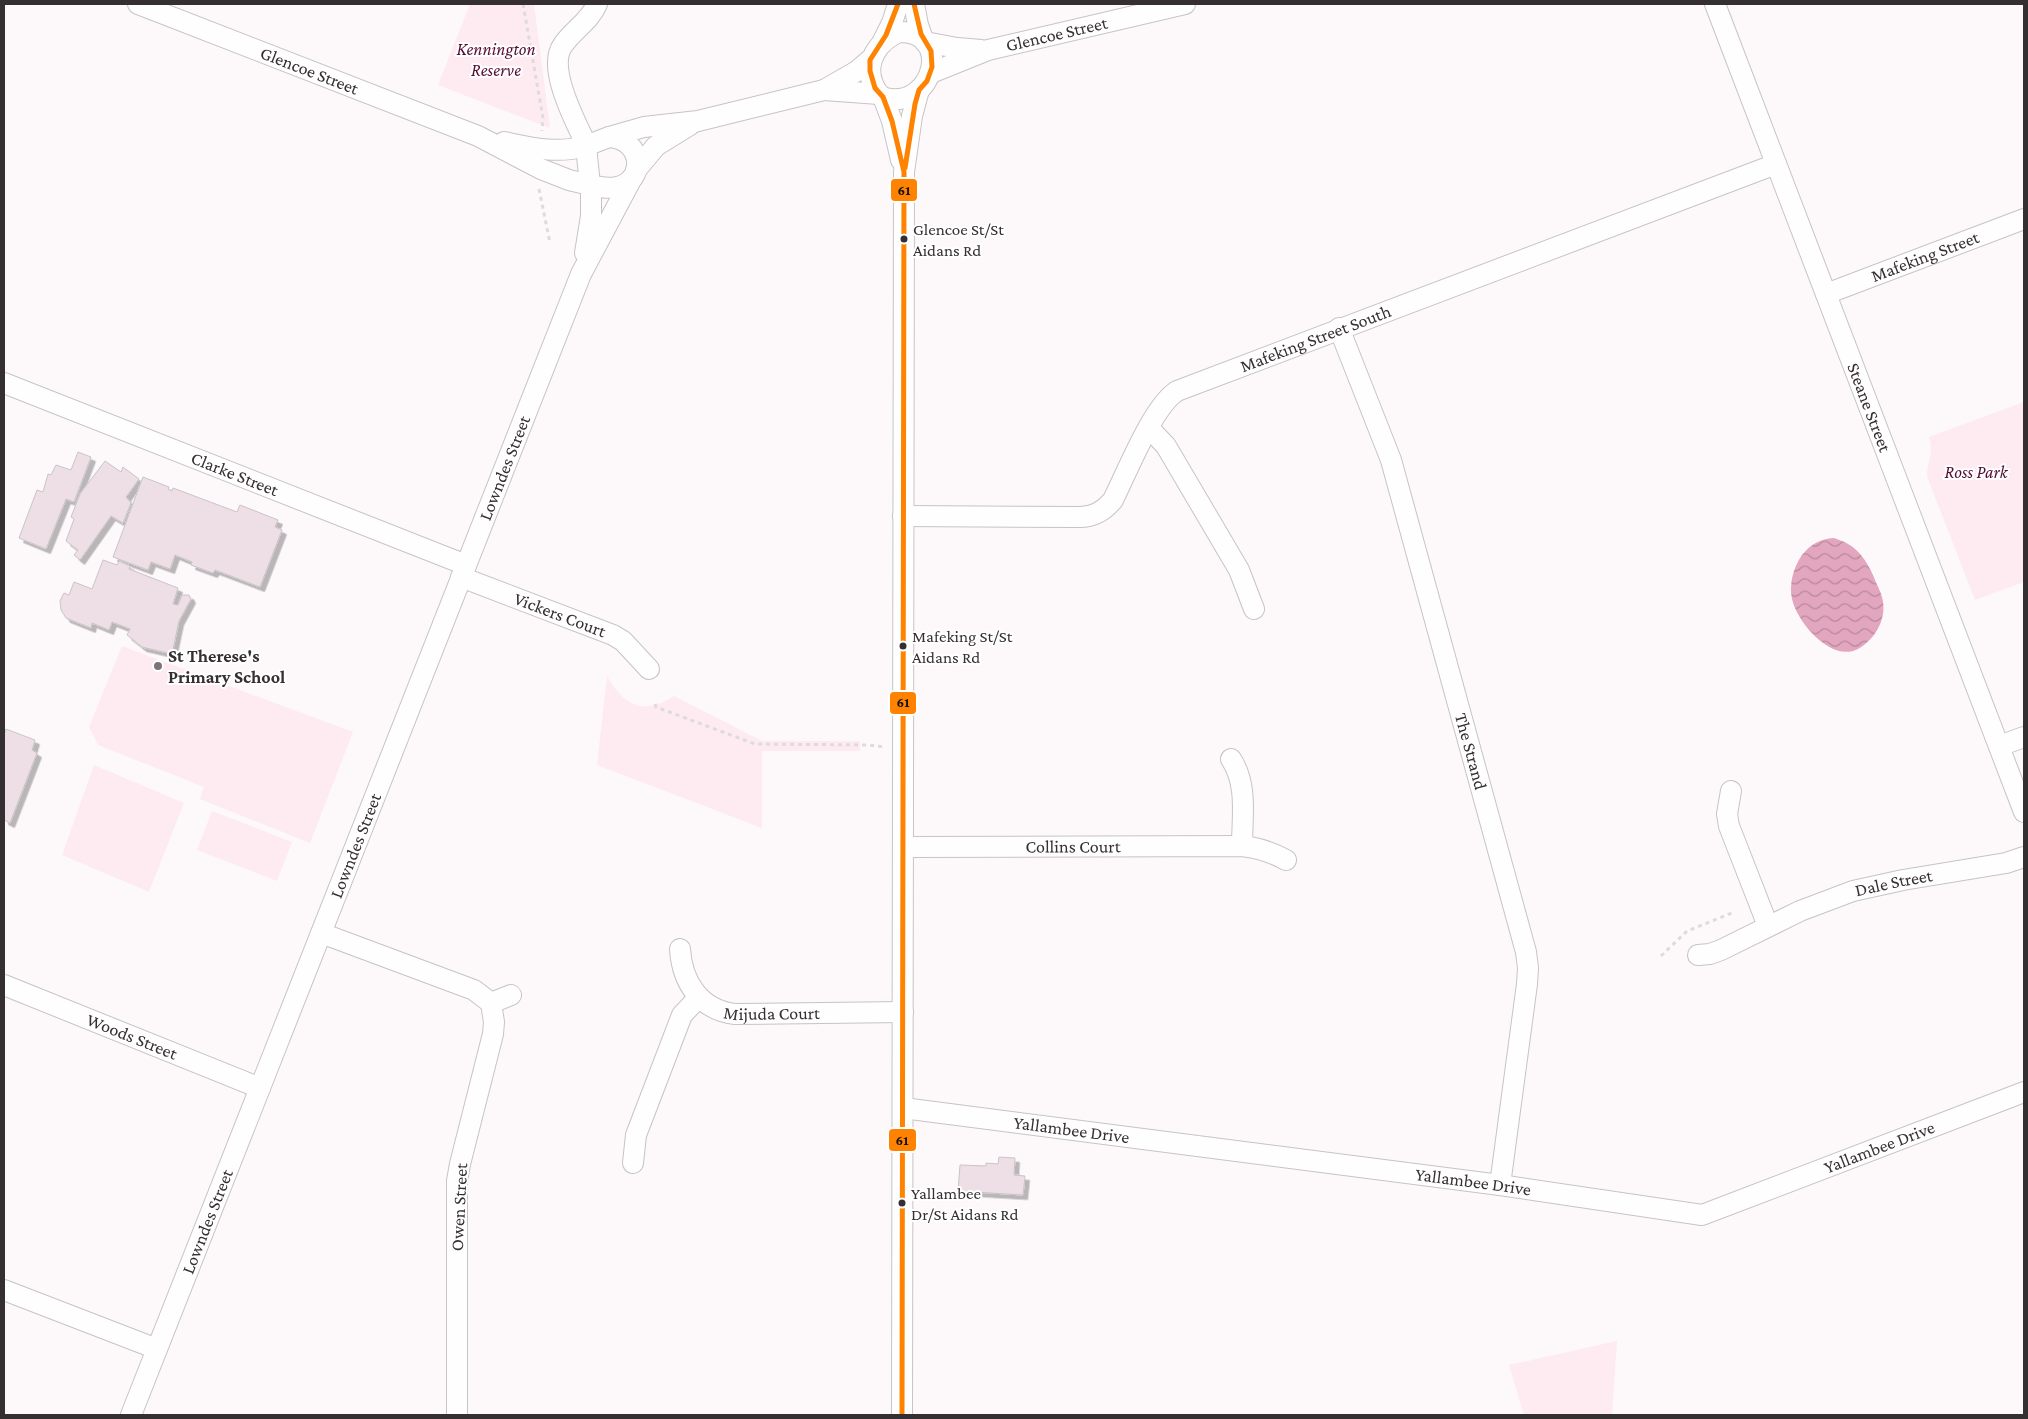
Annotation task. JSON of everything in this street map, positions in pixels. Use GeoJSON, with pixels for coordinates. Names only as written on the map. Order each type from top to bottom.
{"type":"FeatureCollection","features":[{"type":"Feature","properties":{"kind":"street","name":"Glencoe Street"},"geometry":{"type":"LineString","coordinates":[[138,4],[480,137],[542,169],[569,180],[591,185]]}},
{"type":"Feature","properties":{"kind":"street"},"geometry":{"type":"LineString","coordinates":[[597,4],[590,16],[563,44],[557,56],[564,92],[587,146],[591,185],[610,188],[626,184],[656,146],[698,120]]}},
{"type":"Feature","properties":{"kind":"street"},"geometry":{"type":"LineString","coordinates":[[587,146],[609,137],[644,127],[698,120],[824,90],[857,71],[870,60],[882,43],[892,23],[898,4]]}},
{"type":"Feature","properties":{"kind":"street"},"geometry":{"type":"LineString","coordinates":[[902,1415],[904,172],[914,104],[919,90],[931,73],[933,59],[918,25],[914,4]]}},
{"type":"Feature","properties":{"kind":"street","name":"Glencoe Street"},"geometry":{"type":"LineString","coordinates":[[931,73],[988,50],[1185,4]]}},
{"type":"Feature","properties":{"kind":"street","name":"Steane Street"},"geometry":{"type":"LineString","coordinates":[[1716,4],[2024,812]]}},
{"type":"Feature","properties":{"kind":"street"},"geometry":{"type":"LineString","coordinates":[[882,43],[899,32],[915,34],[924,41]]}},
{"type":"Feature","properties":{"kind":"street","name":"Glencoe Street"},"geometry":{"type":"LineString","coordinates":[[924,41],[957,48],[988,50]]}},
{"type":"Feature","properties":{"kind":"street"},"geometry":{"type":"LineString","coordinates":[[870,60],[871,79],[892,121],[904,172]]}},
{"type":"Feature","properties":{"kind":"street"},"geometry":{"type":"LineString","coordinates":[[824,90],[903,98],[919,90]]}},
{"type":"Feature","properties":{"kind":"street","name":"Glencoe Street"},"geometry":{"type":"LineString","coordinates":[[480,137],[551,151],[575,150],[587,146]]}},
{"type":"Feature","properties":{"kind":"street"},"geometry":{"type":"LineString","coordinates":[[609,137],[625,140],[632,146],[636,153],[634,174]]}},
{"type":"Feature","properties":{"kind":"street","name":"Mafeking Street South"},"geometry":{"type":"LineString","coordinates":[[903,516],[1080,517],[1093,515],[1100,512],[1113,500],[1164,402],[1177,391],[1339,328],[1776,164]]}},
{"type":"Feature","properties":{"kind":"street","name":"Lowndes Street"},"geometry":{"type":"LineString","coordinates":[[131,1415],[581,274],[634,174]]}},
{"type":"Feature","properties":{"kind":"street","name":"Lowndes Street"},"geometry":{"type":"LineString","coordinates":[[581,274],[589,234],[591,185]]}},
{"type":"Feature","properties":{"kind":"street","name":"Mafeking Street"},"geometry":{"type":"LineString","coordinates":[[1826,294],[2024,219]]}},
{"type":"Feature","properties":{"kind":"street","name":"The Strand"},"geometry":{"type":"LineString","coordinates":[[1339,328],[1390,460],[1526,952],[1528,968],[1500,1185]]}},
{"type":"Feature","properties":{"kind":"street","name":"Clarke Street"},"geometry":{"type":"LineString","coordinates":[[4,383],[464,571]]}},
{"type":"Feature","properties":{"kind":"street"},"geometry":{"type":"LineString","coordinates":[[1149,428],[1166,446],[1240,570],[1254,609]]}},
{"type":"Feature","properties":{"kind":"street","name":"Vickers Court"},"geometry":{"type":"LineString","coordinates":[[464,571],[613,635],[623,641],[649,669]]}},
{"type":"Feature","properties":{"kind":"street"},"geometry":{"type":"LineString","coordinates":[[1999,746],[2024,737]]}},
{"type":"Feature","properties":{"kind":"street"},"geometry":{"type":"LineString","coordinates":[[1231,760],[1237,769],[1242,788],[1242,846]]}},
{"type":"Feature","properties":{"kind":"street"},"geometry":{"type":"LineString","coordinates":[[1731,791],[1728,814],[1729,826],[1768,926]]}},
{"type":"Feature","properties":{"kind":"street","name":"Collins Court"},"geometry":{"type":"LineString","coordinates":[[903,847],[1242,846],[1258,848],[1286,860]]}},
{"type":"Feature","properties":{"kind":"street","name":"Dale Street"},"geometry":{"type":"LineString","coordinates":[[1698,955],[1710,954],[1721,950],[1822,901],[1853,891],[1903,880],[2006,863],[2024,857]]}},
{"type":"Feature","properties":{"kind":"street"},"geometry":{"type":"LineString","coordinates":[[321,933],[474,990],[491,1003],[511,995]]}},
{"type":"Feature","properties":{"kind":"street"},"geometry":{"type":"LineString","coordinates":[[633,1163],[636,1135],[682,1015],[698,998],[684,972],[680,949]]}},
{"type":"Feature","properties":{"kind":"street","name":"Woods Street"},"geometry":{"type":"LineString","coordinates":[[4,985],[260,1088]]}},
{"type":"Feature","properties":{"kind":"street","name":"Mijuda Court"},"geometry":{"type":"LineString","coordinates":[[698,998],[721,1012],[735,1014],[903,1012]]}},
{"type":"Feature","properties":{"kind":"street","name":"Owen Street"},"geometry":{"type":"LineString","coordinates":[[457,1415],[458,1181],[460,1164],[493,1034],[494,1022],[491,1003]]}},
{"type":"Feature","properties":{"kind":"street","name":"Yallambee Drive"},"geometry":{"type":"LineString","coordinates":[[903,1108],[1500,1185],[1702,1215],[2024,1092]]}},
{"type":"Feature","properties":{"kind":"street"},"geometry":{"type":"LineString","coordinates":[[4,1290],[157,1349]]}},
{"type":"Feature","properties":{"kind":"path"},"geometry":{"type":"LineString","coordinates":[[523,4],[543,118],[542,135]]}},
{"type":"Feature","properties":{"kind":"path"},"geometry":{"type":"LineString","coordinates":[[539,189],[550,243]]}},
{"type":"Feature","properties":{"kind":"path"},"geometry":{"type":"LineString","coordinates":[[655,704],[656,707],[755,744],[869,745],[883,747]]}},
{"type":"Feature","properties":{"kind":"path"},"geometry":{"type":"LineString","coordinates":[[1661,956],[1687,931],[1732,913]]}},
{"type":"Feature","properties":{"kind":"green space","name":"Kennington Reserve"},"geometry":{"type":"Polygon","coordinates":[[[470,4],[534,4],[550,128],[438,85],[470,4]]]}},
{"type":"Feature","properties":{"kind":"green space","name":"Ross Park"},"geometry":{"type":"Polygon","coordinates":[[[2024,402],[2024,582],[1975,600],[1928,479],[1927,469],[1931,450],[1929,437],[2024,402]]]}},
{"type":"Feature","properties":{"kind":"green space"},"geometry":{"type":"Polygon","coordinates":[[[122,646],[353,732],[310,843],[200,799],[204,787],[98,745],[89,727],[122,646]]]}},
{"type":"Feature","properties":{"kind":"green space"},"geometry":{"type":"Polygon","coordinates":[[[607,676],[620,694],[635,704],[643,706],[653,705],[674,696],[762,741],[860,741],[860,751],[762,751],[762,828],[597,765],[607,676]]]}},
{"type":"Feature","properties":{"kind":"green space"},"geometry":{"type":"Polygon","coordinates":[[[94,765],[184,803],[149,892],[62,855],[94,765]]]}},
{"type":"Feature","properties":{"kind":"green space"},"geometry":{"type":"Polygon","coordinates":[[[212,811],[292,842],[277,881],[197,850],[212,811]]]}},
{"type":"Feature","properties":{"kind":"green space"},"geometry":{"type":"Polygon","coordinates":[[[1617,1341],[1612,1415],[1524,1415],[1509,1365],[1617,1341]]]}},
{"type":"Feature","properties":{"kind":"water"},"geometry":{"type":"Polygon","coordinates":[[[1834,538],[1853,547],[1861,555],[1873,575],[1883,602],[1883,616],[1874,635],[1858,649],[1848,652],[1837,650],[1827,645],[1808,629],[1795,608],[1791,593],[1796,565],[1802,555],[1816,543],[1834,538]]]}},
{"type":"Feature","properties":{"kind":"building"},"geometry":{"type":"Polygon","coordinates":[[[78,452],[91,457],[74,502],[66,499],[46,549],[19,538],[37,490],[43,492],[48,474],[51,475],[56,465],[71,470],[78,452]]]}},
{"type":"Feature","properties":{"kind":"building"},"geometry":{"type":"Polygon","coordinates":[[[105,461],[121,472],[123,467],[139,479],[126,497],[131,503],[123,523],[111,516],[80,560],[74,555],[78,550],[66,541],[74,519],[71,517],[80,494],[105,461]]]}},
{"type":"Feature","properties":{"kind":"building"},"geometry":{"type":"Polygon","coordinates":[[[143,477],[169,487],[168,489],[172,491],[173,488],[237,512],[240,505],[278,520],[275,527],[282,530],[260,587],[215,570],[213,573],[191,565],[192,562],[175,555],[170,569],[151,562],[148,570],[113,557],[143,477]]]}},
{"type":"Feature","properties":{"kind":"building"},"geometry":{"type":"Polygon","coordinates":[[[103,560],[117,565],[119,561],[130,566],[129,569],[178,588],[173,604],[178,605],[182,595],[189,595],[191,599],[179,621],[172,654],[142,647],[127,635],[130,629],[112,622],[109,630],[92,623],[91,628],[66,618],[61,610],[60,601],[64,593],[69,595],[74,582],[92,589],[103,560]]]}},
{"type":"Feature","properties":{"kind":"building"},"geometry":{"type":"Polygon","coordinates":[[[6,729],[35,740],[32,750],[37,753],[10,823],[4,820],[4,734],[6,729]]]}},
{"type":"Feature","properties":{"kind":"building"},"geometry":{"type":"Polygon","coordinates":[[[999,1157],[1015,1158],[1014,1175],[1025,1176],[1023,1195],[958,1191],[960,1165],[986,1166],[986,1163],[998,1164],[999,1157]]]}},
{"type":"Feature","properties":{"kind":"transit line","name":"61"},"geometry":{"type":"LineString","coordinates":[[898,4],[886,35],[870,60],[870,71],[875,88],[883,97],[892,121],[904,172],[902,1415]]}},
{"type":"Feature","properties":{"kind":"transit line","name":"61"},"geometry":{"type":"LineString","coordinates":[[905,168],[915,104],[919,90],[927,81],[932,67],[931,51],[921,34],[914,4]]}},
{"type":"Feature","properties":{"kind":"place","name":"Glencoe St/St Aidans Rd"},"geometry":{"type":"Point","coordinates":[904,239]}},
{"type":"Feature","properties":{"kind":"place","name":"Mafeking St/St Aidans Rd"},"geometry":{"type":"Point","coordinates":[903,646]}},
{"type":"Feature","properties":{"kind":"place","name":"St Therese's Primary School"},"geometry":{"type":"Point","coordinates":[158,666]}},
{"type":"Feature","properties":{"kind":"place","name":"Yallambee Dr/St Aidans Rd"},"geometry":{"type":"Point","coordinates":[902,1203]}}]}
